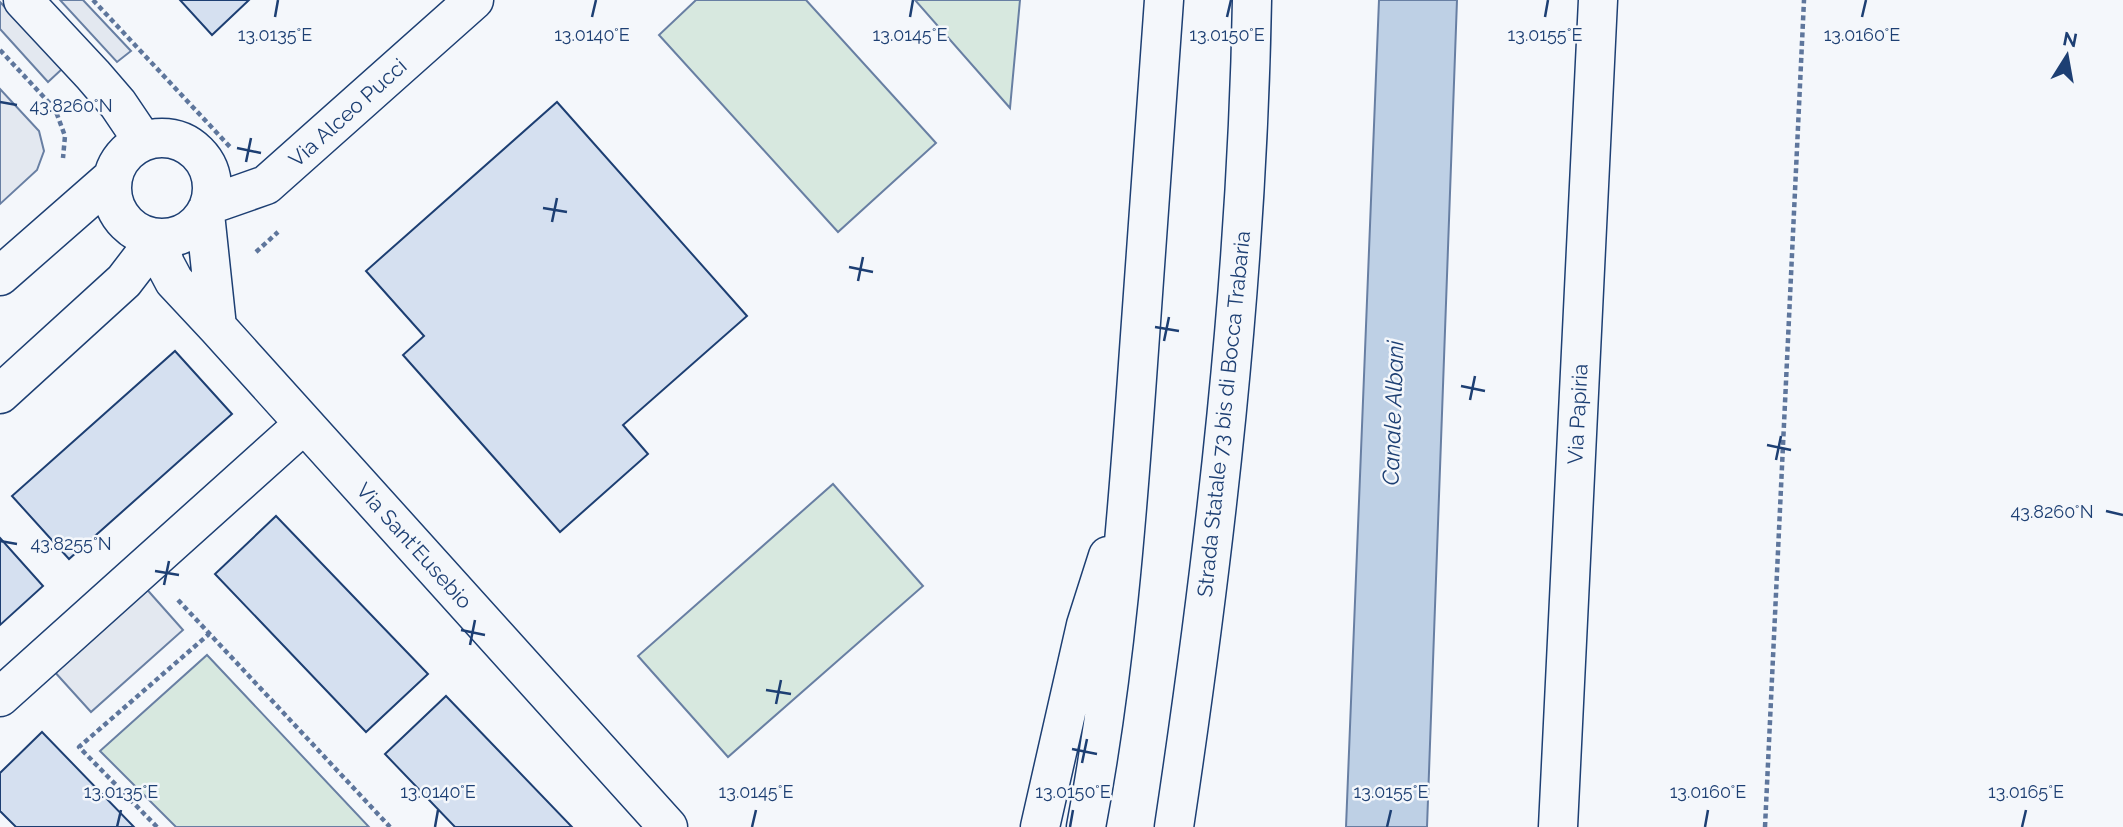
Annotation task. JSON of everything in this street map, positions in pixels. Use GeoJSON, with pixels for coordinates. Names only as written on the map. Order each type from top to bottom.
{"type":"FeatureCollection","features":[{"type":"Feature","properties":{"kind":"main road"},"geometry":{"type":"LineString","coordinates":[[23,0],[118,104],[143,141]]}},
{"type":"Feature","properties":{"kind":"main road","name":"Via Alceo Pucci"},"geometry":{"type":"LineString","coordinates":[[207,209],[266,185],[474,0]]}},
{"type":"Feature","properties":{"kind":"main road"},"geometry":{"type":"LineString","coordinates":[[1086,827],[1107,708],[1129,491],[1164,0]]}},
{"type":"Feature","properties":{"kind":"main road","name":"Strada Statale 73 bis di Bocca Trabaria"},"geometry":{"type":"LineString","coordinates":[[1174,827],[1225,436],[1237,311],[1245,205],[1252,0]]}},
{"type":"Feature","properties":{"kind":"main road","name":"Via Papiria"},"geometry":{"type":"LineString","coordinates":[[1558,827],[1598,0]]}},
{"type":"Feature","properties":{"kind":"main road"},"geometry":{"type":"LineString","coordinates":[[207,209],[186,232],[172,237],[157,238],[138,232],[125,222],[116,208],[112,193],[113,177],[119,162],[130,149],[143,141],[160,138],[191,146],[203,158],[213,189],[207,209],[217,327]]}},
{"type":"Feature","properties":{"kind":"main road"},"geometry":{"type":"LineString","coordinates":[[0,276],[113,177]]}},
{"type":"Feature","properties":{"kind":"main road"},"geometry":{"type":"LineString","coordinates":[[0,394],[124,281],[157,238]]}},
{"type":"Feature","properties":{"kind":"main road","name":"Via Sant'Eusebio"},"geometry":{"type":"LineString","coordinates":[[157,238],[165,264],[174,281],[668,827]]}},
{"type":"Feature","properties":{"kind":"main road"},"geometry":{"type":"LineString","coordinates":[[0,697],[304,424]]}},
{"type":"Feature","properties":{"kind":"main road"},"geometry":{"type":"LineString","coordinates":[[1040,827],[1086,625],[1129,491]]}},
{"type":"Feature","properties":{"kind":"path"},"geometry":{"type":"LineString","coordinates":[[93,0],[295,216],[254,254]]}},
{"type":"Feature","properties":{"kind":"path"},"geometry":{"type":"LineString","coordinates":[[1765,827],[1804,0]]}},
{"type":"Feature","properties":{"kind":"path"},"geometry":{"type":"LineString","coordinates":[[0,50],[55,109],[65,136],[62,164]]}},
{"type":"Feature","properties":{"kind":"path"},"geometry":{"type":"LineString","coordinates":[[146,566],[390,827]]}},
{"type":"Feature","properties":{"kind":"path"},"geometry":{"type":"LineString","coordinates":[[157,827],[79,747],[209,634]]}},
{"type":"Feature","properties":{"kind":"shaded area"},"geometry":{"type":"Polygon","coordinates":[[[60,0],[83,0],[131,51],[117,62],[60,0]]]}},
{"type":"Feature","properties":{"kind":"shaded area"},"geometry":{"type":"Polygon","coordinates":[[[696,0],[806,0],[936,143],[838,232],[659,35],[696,0]]]}},
{"type":"Feature","properties":{"kind":"shaded area"},"geometry":{"type":"Polygon","coordinates":[[[915,0],[1020,0],[1010,108],[915,0]]]}},
{"type":"Feature","properties":{"kind":"shaded area"},"geometry":{"type":"Polygon","coordinates":[[[0,2],[62,69],[48,82],[0,29],[0,2]]]}},
{"type":"Feature","properties":{"kind":"shaded area"},"geometry":{"type":"Polygon","coordinates":[[[0,89],[39,131],[44,151],[37,170],[0,204],[0,89]]]}},
{"type":"Feature","properties":{"kind":"shaded area"},"geometry":{"type":"Polygon","coordinates":[[[833,484],[923,586],[728,757],[638,656],[833,484]]]}},
{"type":"Feature","properties":{"kind":"shaded area"},"geometry":{"type":"Polygon","coordinates":[[[135,576],[183,630],[91,712],[43,659],[135,576]]]}},
{"type":"Feature","properties":{"kind":"shaded area"},"geometry":{"type":"Polygon","coordinates":[[[207,655],[369,827],[176,827],[100,751],[207,655]]]}},
{"type":"Feature","properties":{"kind":"water","name":"Canale Albani"},"geometry":{"type":"Polygon","coordinates":[[[1379,0],[1457,0],[1427,827],[1346,827],[1379,0]]]}},
{"type":"Feature","properties":{"kind":"building"},"geometry":{"type":"Polygon","coordinates":[[[180,0],[249,0],[212,35],[180,0]]]}},
{"type":"Feature","properties":{"kind":"building"},"geometry":{"type":"Polygon","coordinates":[[[557,102],[747,316],[623,425],[648,454],[560,532],[403,355],[424,336],[366,271],[557,102]]]}},
{"type":"Feature","properties":{"kind":"building"},"geometry":{"type":"Polygon","coordinates":[[[175,351],[232,414],[69,559],[12,496],[175,351]]]}},
{"type":"Feature","properties":{"kind":"building"},"geometry":{"type":"Polygon","coordinates":[[[276,516],[428,674],[366,732],[215,574],[276,516]]]}},
{"type":"Feature","properties":{"kind":"building"},"geometry":{"type":"Polygon","coordinates":[[[0,538],[43,586],[0,625],[0,538]]]}},
{"type":"Feature","properties":{"kind":"building"},"geometry":{"type":"Polygon","coordinates":[[[446,696],[572,827],[455,827],[385,754],[446,696]]]}},
{"type":"Feature","properties":{"kind":"building"},"geometry":{"type":"Polygon","coordinates":[[[42,732],[134,827],[16,827],[0,811],[0,773],[42,732]]]}}]}
